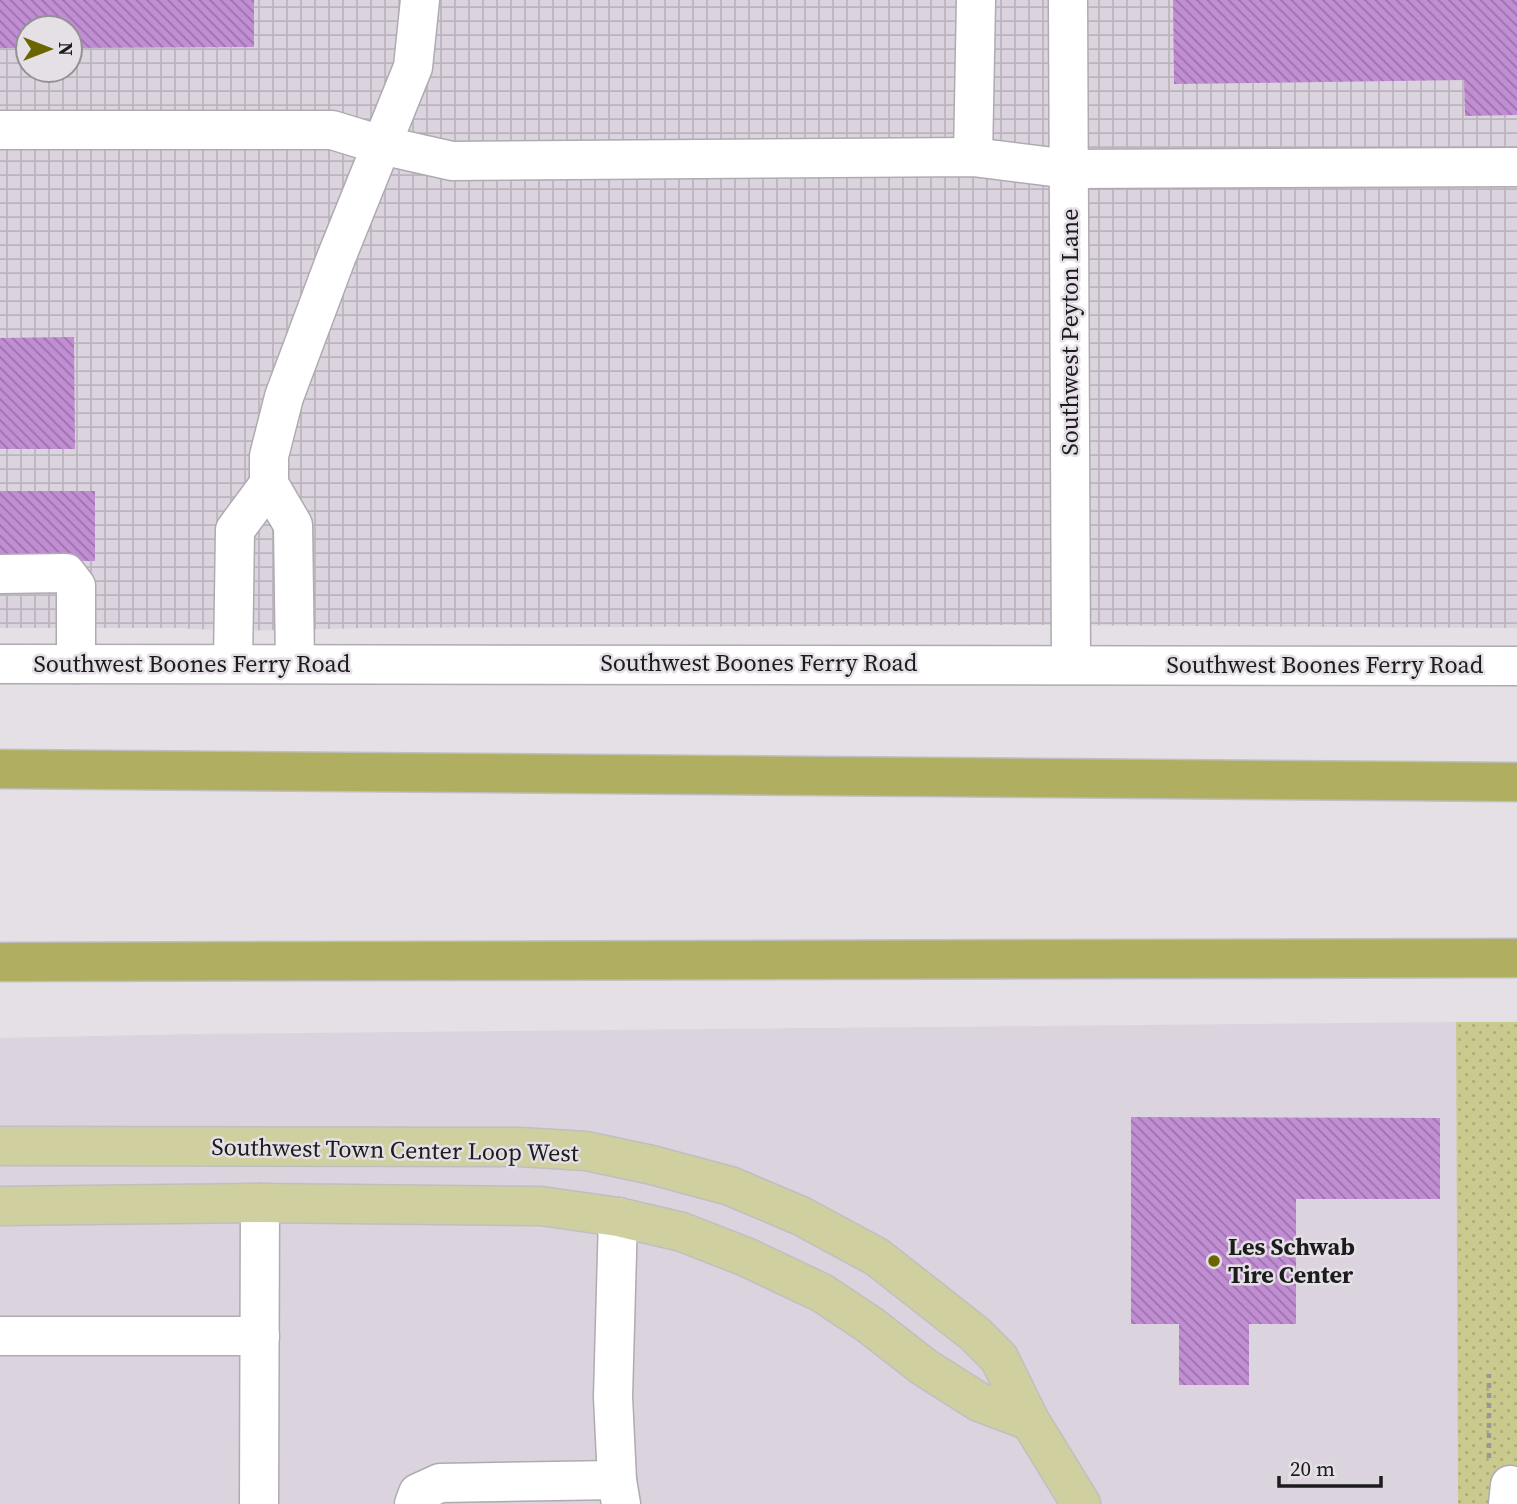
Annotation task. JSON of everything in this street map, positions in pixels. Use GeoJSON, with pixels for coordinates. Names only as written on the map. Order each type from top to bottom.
{"type":"FeatureCollection","features":[{"type":"Feature","properties":{"kind":"highway"},"geometry":{"type":"LineString","coordinates":[[0,769],[1517,782]]}},
{"type":"Feature","properties":{"kind":"highway"},"geometry":{"type":"LineString","coordinates":[[0,962],[1517,958]]}},
{"type":"Feature","properties":{"kind":"main road","name":"Southwest Town Center Loop West"},"geometry":{"type":"LineString","coordinates":[[0,1146],[520,1147],[586,1152],[653,1165],[717,1182],[790,1211],[877,1257],[975,1334],[999,1358],[1030,1421],[1081,1504]]}},
{"type":"Feature","properties":{"kind":"main road"},"geometry":{"type":"LineString","coordinates":[[0,1206],[260,1203],[541,1206],[618,1217],[682,1232],[746,1257],[822,1293],[870,1325],[924,1367],[979,1402],[1030,1421]]}},
{"type":"Feature","properties":{"kind":"street"},"geometry":{"type":"LineString","coordinates":[[295,663],[293,525],[269,484],[269,456],[284,397],[413,67],[420,0]]}},
{"type":"Feature","properties":{"kind":"street"},"geometry":{"type":"LineString","coordinates":[[973,157],[976,0]]}},
{"type":"Feature","properties":{"kind":"street","name":"Southwest Peyton Lane"},"geometry":{"type":"LineString","coordinates":[[1068,0],[1071,664]]}},
{"type":"Feature","properties":{"kind":"street"},"geometry":{"type":"LineString","coordinates":[[0,130],[332,130],[381,145],[452,161],[973,157],[1069,169],[1517,167]]}},
{"type":"Feature","properties":{"kind":"street"},"geometry":{"type":"LineString","coordinates":[[233,663],[235,530],[269,484]]}},
{"type":"Feature","properties":{"kind":"street"},"geometry":{"type":"LineString","coordinates":[[0,574],[66,573],[76,586],[76,664]]}},
{"type":"Feature","properties":{"kind":"street","name":"Southwest Boones Ferry Road"},"geometry":{"type":"LineString","coordinates":[[0,664],[1517,666]]}},
{"type":"Feature","properties":{"kind":"street"},"geometry":{"type":"LineString","coordinates":[[259,1504],[260,1203]]}},
{"type":"Feature","properties":{"kind":"street"},"geometry":{"type":"LineString","coordinates":[[414,1504],[418,1493],[440,1483],[619,1492],[613,1397],[618,1217]]}},
{"type":"Feature","properties":{"kind":"street"},"geometry":{"type":"LineString","coordinates":[[0,1336],[260,1336]]}},
{"type":"Feature","properties":{"kind":"path"},"geometry":{"type":"LineString","coordinates":[[1489,1374],[1489,1460],[1492,1472],[1509,1495]]}},
{"type":"Feature","properties":{"kind":"shaded area"},"geometry":{"type":"Polygon","coordinates":[[[0,0],[1517,0],[1517,628],[1044,625],[236,631],[178,628],[0,628],[0,0]]]}},
{"type":"Feature","properties":{"kind":"shaded area"},"geometry":{"type":"Polygon","coordinates":[[[1456,1022],[1458,1504],[0,1504],[0,1038],[1456,1022]]]}},
{"type":"Feature","properties":{"kind":"shaded area"},"geometry":{"type":"Polygon","coordinates":[[[1456,1022],[1517,1022],[1517,1504],[1458,1504],[1456,1022]]]}},
{"type":"Feature","properties":{"kind":"building"},"geometry":{"type":"Polygon","coordinates":[[[0,0],[254,0],[254,47],[84,48],[84,14],[14,14],[14,48],[0,48],[0,0]]]}},
{"type":"Feature","properties":{"kind":"building"},"geometry":{"type":"Polygon","coordinates":[[[1173,0],[1517,0],[1517,115],[1465,116],[1464,80],[1174,84],[1173,0]]]}},
{"type":"Feature","properties":{"kind":"building"},"geometry":{"type":"Polygon","coordinates":[[[74,337],[75,449],[0,449],[0,338],[74,337]]]}},
{"type":"Feature","properties":{"kind":"building"},"geometry":{"type":"Polygon","coordinates":[[[0,491],[95,491],[95,561],[0,560],[0,491]]]}},
{"type":"Feature","properties":{"kind":"building","name":"Les Schwab Tire Center"},"geometry":{"type":"Polygon","coordinates":[[[1131,1117],[1440,1118],[1440,1199],[1296,1199],[1296,1324],[1249,1324],[1249,1385],[1179,1385],[1179,1324],[1131,1324],[1131,1117]]]}},
{"type":"Feature","properties":{"kind":"place","name":"Les Schwab Tire Center"},"geometry":{"type":"Point","coordinates":[1214,1261]}}]}
